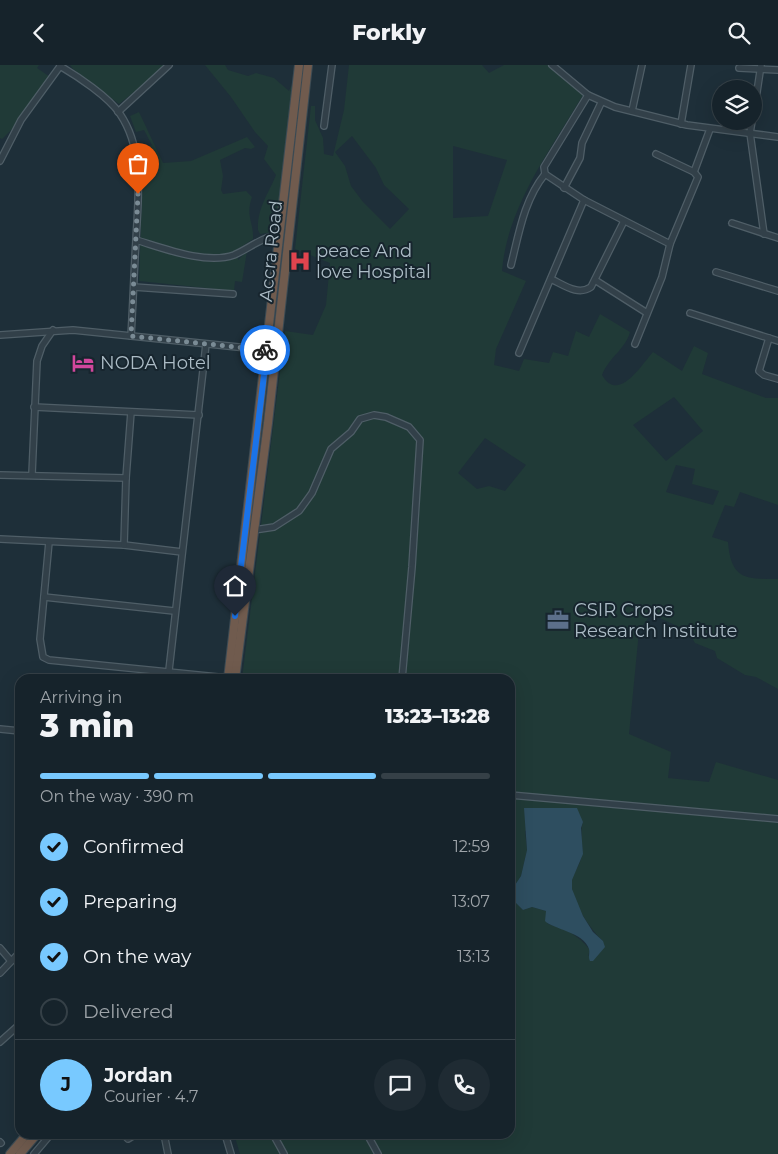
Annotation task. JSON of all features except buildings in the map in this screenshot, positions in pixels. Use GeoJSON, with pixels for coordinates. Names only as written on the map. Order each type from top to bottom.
{"type":"FeatureCollection","features":[{"type":"Feature","properties":{"kind":"highway","name":"Accra Road"},"geometry":{"type":"LineString","coordinates":[[229,674],[299,65]]}},
{"type":"Feature","properties":{"kind":"highway","name":"Accra Road"},"geometry":{"type":"LineString","coordinates":[[236,674],[308,65]]}},
{"type":"Feature","properties":{"kind":"highway"},"geometry":{"type":"LineString","coordinates":[[10,1154],[23,1139]]}},
{"type":"Feature","properties":{"kind":"highway"},"geometry":{"type":"LineString","coordinates":[[20,1154],[33,1139]]}},
{"type":"Feature","properties":{"kind":"street"},"geometry":{"type":"LineString","coordinates":[[118,112],[169,65]]}},
{"type":"Feature","properties":{"kind":"street"},"geometry":{"type":"LineString","coordinates":[[324,126],[332,65]]}},
{"type":"Feature","properties":{"kind":"street"},"geometry":{"type":"LineString","coordinates":[[552,65],[588,95],[601,103],[681,124],[778,137]]}},
{"type":"Feature","properties":{"kind":"street"},"geometry":{"type":"LineString","coordinates":[[632,111],[642,65]]}},
{"type":"Feature","properties":{"kind":"street"},"geometry":{"type":"LineString","coordinates":[[681,124],[691,65]]}},
{"type":"Feature","properties":{"kind":"street"},"geometry":{"type":"LineString","coordinates":[[0,161],[21,120],[60,66],[80,78],[118,112],[126,124],[137,159],[138,194],[131,336]]}},
{"type":"Feature","properties":{"kind":"street"},"geometry":{"type":"LineString","coordinates":[[739,68],[761,68],[778,71]]}},
{"type":"Feature","properties":{"kind":"street"},"geometry":{"type":"LineString","coordinates":[[512,265],[526,209],[534,189],[545,174],[544,167],[588,95]]}},
{"type":"Feature","properties":{"kind":"street"},"geometry":{"type":"LineString","coordinates":[[564,188],[580,158],[582,143],[601,103]]}},
{"type":"Feature","properties":{"kind":"street"},"geometry":{"type":"LineString","coordinates":[[694,172],[710,129]]}},
{"type":"Feature","properties":{"kind":"street"},"geometry":{"type":"LineString","coordinates":[[750,130],[764,233]]}},
{"type":"Feature","properties":{"kind":"street"},"geometry":{"type":"LineString","coordinates":[[635,344],[665,269],[670,244],[698,177],[694,172],[656,155]]}},
{"type":"Feature","properties":{"kind":"street"},"geometry":{"type":"LineString","coordinates":[[545,174],[584,200],[670,244]]}},
{"type":"Feature","properties":{"kind":"street"},"geometry":{"type":"LineString","coordinates":[[519,353],[584,200]]}},
{"type":"Feature","properties":{"kind":"street"},"geometry":{"type":"LineString","coordinates":[[551,279],[580,291],[591,287],[624,221]]}},
{"type":"Feature","properties":{"kind":"street"},"geometry":{"type":"LineString","coordinates":[[732,223],[778,238]]}},
{"type":"Feature","properties":{"kind":"street"},"geometry":{"type":"LineString","coordinates":[[136,240],[185,254],[223,258],[233,255],[265,237],[279,234]]}},
{"type":"Feature","properties":{"kind":"street"},"geometry":{"type":"LineString","coordinates":[[716,272],[778,291]]}},
{"type":"Feature","properties":{"kind":"street"},"geometry":{"type":"LineString","coordinates":[[595,280],[647,313]]}},
{"type":"Feature","properties":{"kind":"street"},"geometry":{"type":"LineString","coordinates":[[134,287],[233,294]]}},
{"type":"Feature","properties":{"kind":"street"},"geometry":{"type":"LineString","coordinates":[[690,313],[778,341]]}},
{"type":"Feature","properties":{"kind":"street"},"geometry":{"type":"LineString","coordinates":[[0,335],[53,330],[267,350]]}},
{"type":"Feature","properties":{"kind":"street"},"geometry":{"type":"LineString","coordinates":[[32,474],[37,361],[42,345],[53,330]]}},
{"type":"Feature","properties":{"kind":"street"},"geometry":{"type":"LineString","coordinates":[[768,338],[759,371],[764,375],[778,379]]}},
{"type":"Feature","properties":{"kind":"street"},"geometry":{"type":"LineString","coordinates":[[168,674],[206,344]]}},
{"type":"Feature","properties":{"kind":"street"},"geometry":{"type":"LineString","coordinates":[[34,407],[199,415]]}},
{"type":"Feature","properties":{"kind":"street"},"geometry":{"type":"LineString","coordinates":[[124,545],[131,411]]}},
{"type":"Feature","properties":{"kind":"street"},"geometry":{"type":"LineString","coordinates":[[254,530],[274,527],[299,511],[312,493],[331,449],[351,432],[354,424],[360,419],[374,415],[386,417],[410,427],[420,441],[410,595],[402,674]]}},
{"type":"Feature","properties":{"kind":"street"},"geometry":{"type":"LineString","coordinates":[[0,475],[32,474],[126,478]]}},
{"type":"Feature","properties":{"kind":"street"},"geometry":{"type":"LineString","coordinates":[[0,539],[49,543],[124,545],[182,552]]}},
{"type":"Feature","properties":{"kind":"street"},"geometry":{"type":"LineString","coordinates":[[49,543],[40,639],[43,657],[154,674]]}},
{"type":"Feature","properties":{"kind":"street"},"geometry":{"type":"LineString","coordinates":[[44,597],[174,611]]}},
{"type":"Feature","properties":{"kind":"street"},"geometry":{"type":"LineString","coordinates":[[0,729],[15,730]]}},
{"type":"Feature","properties":{"kind":"street"},"geometry":{"type":"LineString","coordinates":[[515,795],[778,819]]}},
{"type":"Feature","properties":{"kind":"street"},"geometry":{"type":"LineString","coordinates":[[0,948],[13,960]]}},
{"type":"Feature","properties":{"kind":"street"},"geometry":{"type":"LineString","coordinates":[[0,973],[15,958]]}},
{"type":"Feature","properties":{"kind":"street"},"geometry":{"type":"LineString","coordinates":[[0,1042],[15,1028]]}},
{"type":"Feature","properties":{"kind":"street"},"geometry":{"type":"LineString","coordinates":[[34,1154],[47,1139]]}},
{"type":"Feature","properties":{"kind":"street"},"geometry":{"type":"LineString","coordinates":[[165,1139],[168,1154]]}},
{"type":"Feature","properties":{"kind":"street"},"geometry":{"type":"LineString","coordinates":[[226,1139],[231,1154]]}},
{"type":"Feature","properties":{"kind":"street"},"geometry":{"type":"LineString","coordinates":[[276,1139],[284,1154]]}},
{"type":"Feature","properties":{"kind":"street"},"geometry":{"type":"LineString","coordinates":[[370,1139],[378,1154]]}},
{"type":"Feature","properties":{"kind":"green space"},"geometry":{"type":"Polygon","coordinates":[[[0,65],[39,65],[37,68],[50,77],[13,128],[2,139],[0,138],[0,65]]]}},
{"type":"Feature","properties":{"kind":"green space"},"geometry":{"type":"Polygon","coordinates":[[[70,65],[168,65],[119,104],[70,65]]]}},
{"type":"Feature","properties":{"kind":"green space"},"geometry":{"type":"Polygon","coordinates":[[[205,65],[225,65],[228,70],[248,76],[256,73],[274,78],[289,91],[291,86],[295,87],[280,214],[274,214],[273,232],[260,234],[258,230],[261,208],[276,175],[264,159],[268,146],[255,132],[231,97],[205,65]]]}},
{"type":"Feature","properties":{"kind":"green space"},"geometry":{"type":"Polygon","coordinates":[[[349,65],[482,65],[489,73],[504,65],[549,65],[583,95],[532,179],[512,224],[502,271],[526,281],[496,349],[494,365],[519,371],[524,359],[549,363],[553,352],[568,356],[576,331],[589,337],[600,314],[630,332],[628,338],[602,375],[608,383],[622,384],[629,380],[653,352],[682,371],[694,346],[708,353],[702,374],[766,398],[778,398],[778,505],[740,492],[734,507],[725,505],[712,537],[728,542],[733,564],[742,575],[757,579],[778,579],[778,689],[756,677],[745,675],[717,658],[715,651],[695,643],[688,631],[651,614],[639,631],[629,734],[671,752],[668,778],[709,782],[716,762],[778,780],[778,1154],[240,1154],[236,1139],[515,1139],[515,902],[523,910],[532,907],[546,911],[548,924],[566,930],[586,945],[590,950],[588,956],[603,941],[592,929],[573,895],[572,879],[582,856],[583,821],[525,831],[527,850],[521,876],[515,885],[515,674],[243,674],[285,331],[313,335],[326,305],[330,263],[295,249],[311,106],[315,106],[315,120],[323,138],[324,154],[333,156],[344,110],[349,65]],[[352,136],[335,152],[345,166],[351,186],[363,202],[390,229],[409,209],[384,185],[376,168],[352,136]],[[453,146],[453,218],[488,216],[507,160],[453,146]],[[674,397],[633,425],[666,461],[703,431],[674,397]],[[485,438],[458,473],[477,489],[489,486],[505,491],[526,465],[485,438]],[[676,465],[666,492],[713,505],[719,491],[692,484],[695,469],[676,465]]]}},
{"type":"Feature","properties":{"kind":"green space"},"geometry":{"type":"Polygon","coordinates":[[[139,112],[163,163],[191,161],[247,137],[255,147],[251,149],[245,148],[220,160],[223,176],[221,190],[223,194],[246,191],[252,197],[249,210],[253,239],[238,249],[238,260],[247,251],[242,282],[235,281],[234,291],[139,281],[143,168],[145,167],[141,149],[152,145],[144,130],[136,132],[130,116],[139,112]]]}},
{"type":"Feature","properties":{"kind":"water"},"geometry":{"type":"Polygon","coordinates":[[[524,808],[577,808],[583,822],[581,828],[583,854],[572,880],[572,889],[583,916],[593,932],[603,941],[605,947],[593,961],[590,961],[589,949],[586,943],[575,935],[545,921],[546,911],[532,907],[523,910],[515,902],[515,885],[521,876],[527,850],[524,808]]]}},
{"type":"Feature","properties":{"kind":"way so far"},"geometry":{"type":"LineString","coordinates":[[138,194],[131,336],[265,350]]}},
{"type":"Feature","properties":{"kind":"place","name":"peace And love Hospital"},"geometry":{"type":"Point","coordinates":[300,261]}},
{"type":"Feature","properties":{"kind":"place","name":"NODA Hotel"},"geometry":{"type":"Point","coordinates":[83,363]}},
{"type":"Feature","properties":{"kind":"place","name":"CSIR Crops Research Institute"},"geometry":{"type":"Point","coordinates":[558,620]}},
{"type":"Feature","properties":{"kind":"route"},"geometry":{"type":"LineString","coordinates":[[235,616],[267,350],[265,350]]}}]}
